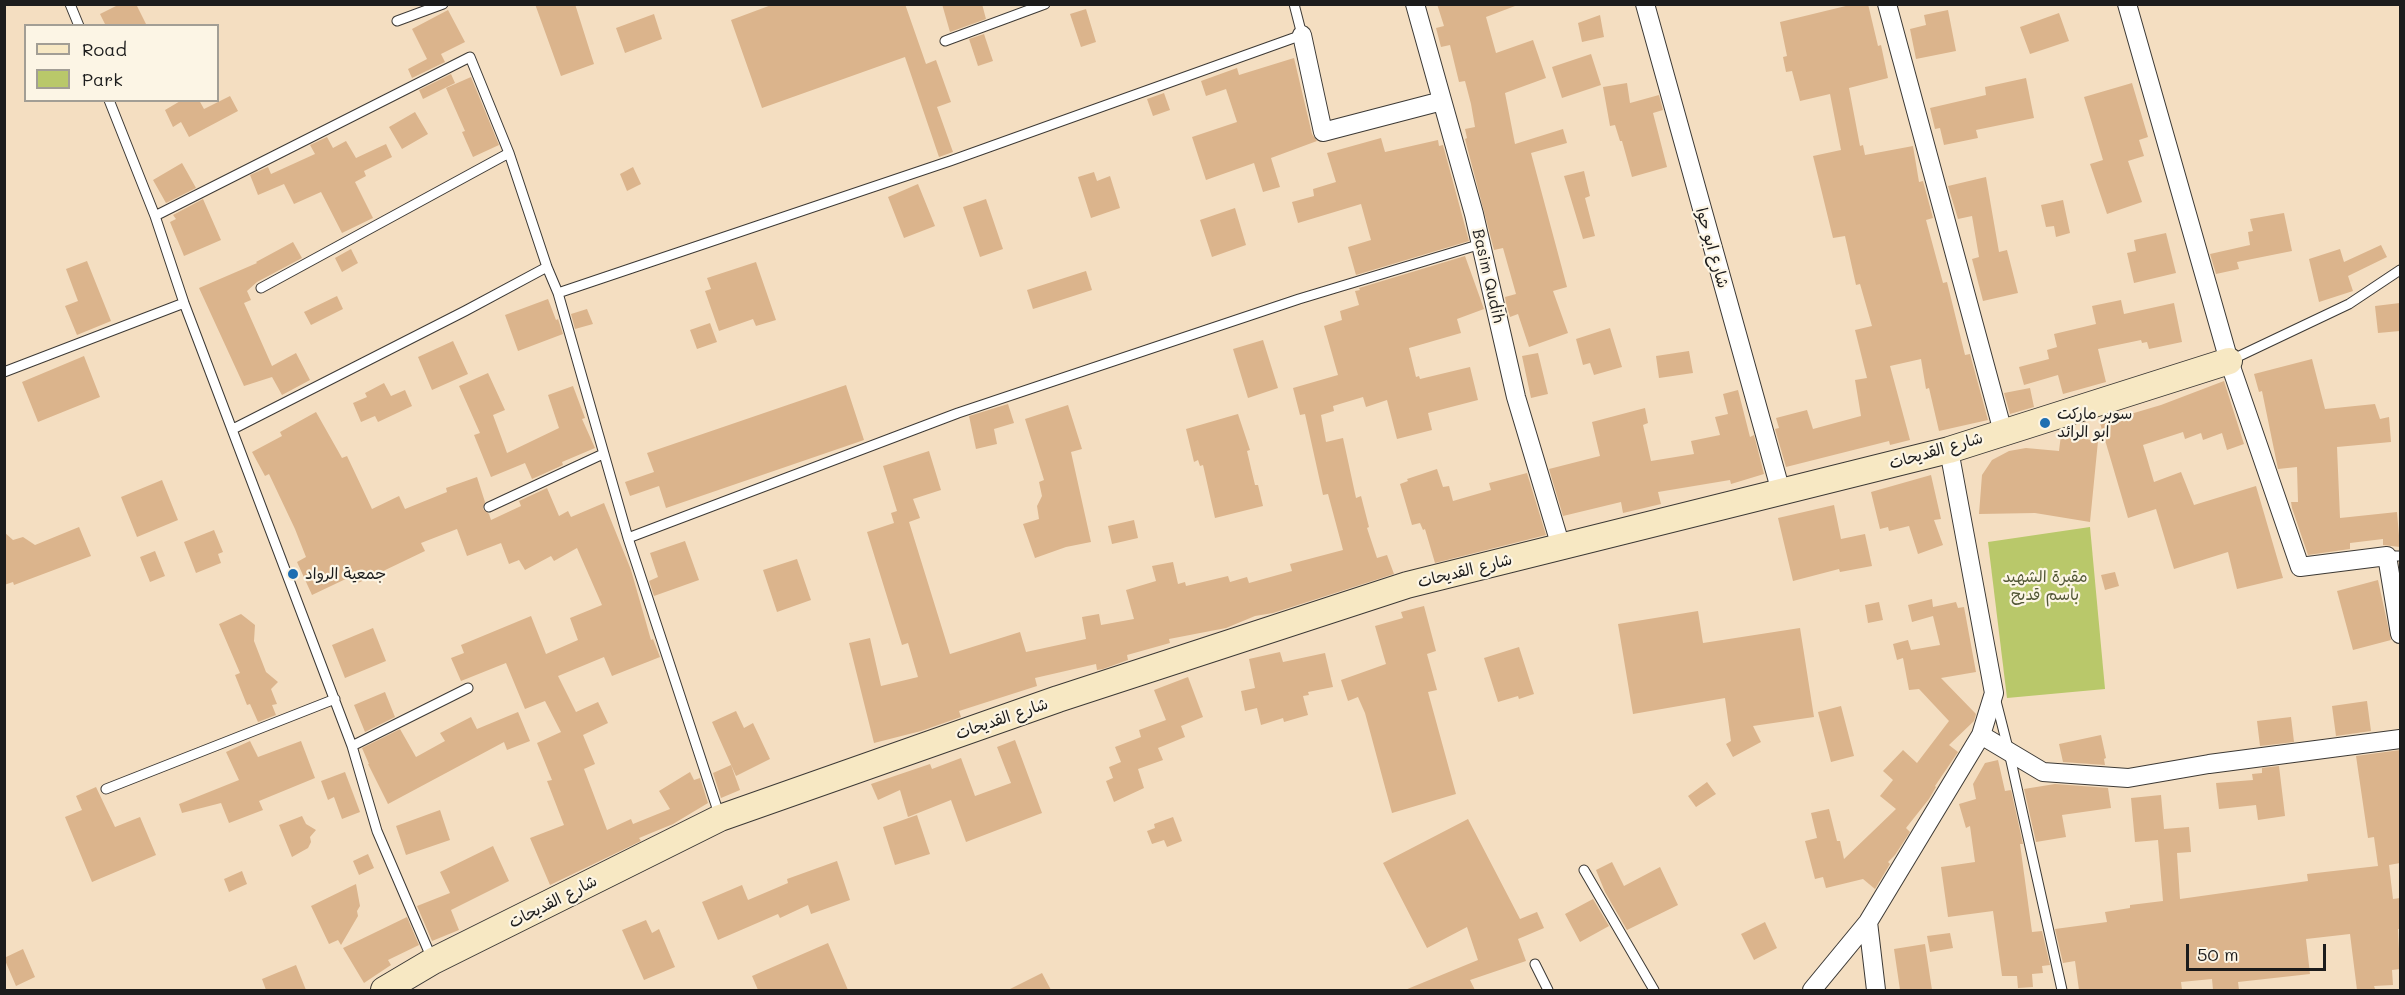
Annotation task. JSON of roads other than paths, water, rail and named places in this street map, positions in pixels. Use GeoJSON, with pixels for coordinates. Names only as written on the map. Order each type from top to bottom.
{"type":"FeatureCollection","features":[{"type":"Feature","properties":{"kind":"street","name":"Basim Qudih"},"geometry":{"type":"LineString","coordinates":[[1415,4],[1481,244],[1516,397],[1562,547]]}},
{"type":"Feature","properties":{"kind":"street","name":"شارع ابو حوا"},"geometry":{"type":"LineString","coordinates":[[1645,4],[1781,492]]}},
{"type":"Feature","properties":{"kind":"street"},"geometry":{"type":"LineString","coordinates":[[1887,4],[2003,432]]}},
{"type":"Feature","properties":{"kind":"street"},"geometry":{"type":"LineString","coordinates":[[2127,4],[2229,361],[2300,567],[2394,556],[2400,632]]}},
{"type":"Feature","properties":{"kind":"street"},"geometry":{"type":"LineString","coordinates":[[1302,35],[1323,132],[1442,101]]}},
{"type":"Feature","properties":{"kind":"street","name":"شارع القديحات"},"geometry":{"type":"LineString","coordinates":[[384,990],[433,962],[720,818],[1058,699],[1396,589],[1949,450],[2229,361]]}},
{"type":"Feature","properties":{"kind":"street"},"geometry":{"type":"LineString","coordinates":[[1812,990],[1868,922],[1982,735],[1994,693],[1949,450]]}},
{"type":"Feature","properties":{"kind":"street"},"geometry":{"type":"LineString","coordinates":[[1982,735],[2043,772],[2128,778],[2209,764],[2400,739]]}},
{"type":"Feature","properties":{"kind":"street"},"geometry":{"type":"LineString","coordinates":[[1868,922],[1876,990]]}},
{"type":"Feature","properties":{"kind":"lane"},"geometry":{"type":"LineString","coordinates":[[70,4],[78,24]]}},
{"type":"Feature","properties":{"kind":"lane"},"geometry":{"type":"LineString","coordinates":[[397,21],[443,4]]}},
{"type":"Feature","properties":{"kind":"lane"},"geometry":{"type":"LineString","coordinates":[[945,40],[1045,4]]}},
{"type":"Feature","properties":{"kind":"lane"},"geometry":{"type":"LineString","coordinates":[[558,293],[950,161],[1302,35],[1294,4]]}},
{"type":"Feature","properties":{"kind":"lane"},"geometry":{"type":"LineString","coordinates":[[155,216],[470,57],[509,153],[558,293],[628,538],[720,818]]}},
{"type":"Feature","properties":{"kind":"lane"},"geometry":{"type":"LineString","coordinates":[[110,102],[155,216],[184,303],[335,699],[352,746],[377,831],[433,962]]}},
{"type":"Feature","properties":{"kind":"lane"},"geometry":{"type":"LineString","coordinates":[[261,288],[509,153]]}},
{"type":"Feature","properties":{"kind":"lane"},"geometry":{"type":"LineString","coordinates":[[628,538],[969,409],[1299,299],[1481,244]]}},
{"type":"Feature","properties":{"kind":"lane"},"geometry":{"type":"LineString","coordinates":[[233,429],[547,267]]}},
{"type":"Feature","properties":{"kind":"lane"},"geometry":{"type":"LineString","coordinates":[[2229,361],[2349,304],[2400,270]]}},
{"type":"Feature","properties":{"kind":"lane"},"geometry":{"type":"LineString","coordinates":[[4,372],[184,303]]}},
{"type":"Feature","properties":{"kind":"lane"},"geometry":{"type":"LineString","coordinates":[[489,507],[603,454]]}},
{"type":"Feature","properties":{"kind":"lane"},"geometry":{"type":"LineString","coordinates":[[352,746],[468,688]]}},
{"type":"Feature","properties":{"kind":"lane"},"geometry":{"type":"LineString","coordinates":[[1994,693],[2062,990]]}},
{"type":"Feature","properties":{"kind":"lane"},"geometry":{"type":"LineString","coordinates":[[106,789],[335,699]]}},
{"type":"Feature","properties":{"kind":"lane"},"geometry":{"type":"LineString","coordinates":[[1584,870],[1654,990]]}},
{"type":"Feature","properties":{"kind":"lane"},"geometry":{"type":"LineString","coordinates":[[1535,964],[1548,990]]}},
{"type":"Feature","properties":{"kind":"place","name":"سوبر ماركت ابو الرائد"},"geometry":{"type":"Point","coordinates":[2045,423]}},
{"type":"Feature","properties":{"kind":"place","name":"جمعية الرواد"},"geometry":{"type":"Point","coordinates":[293,574]}},
{"type":"Feature","properties":{"kind":"park label","name":"مقبرة الشهيد باسم قديح"},"geometry":{"type":"Point","coordinates":[2045,586]}}]}
